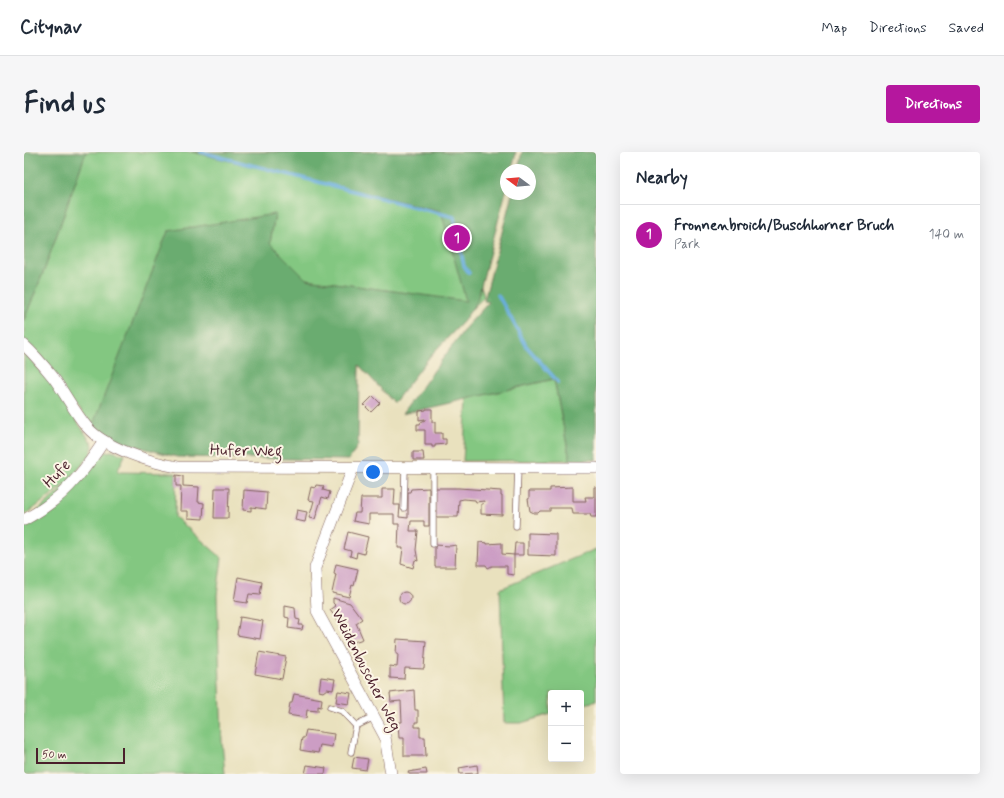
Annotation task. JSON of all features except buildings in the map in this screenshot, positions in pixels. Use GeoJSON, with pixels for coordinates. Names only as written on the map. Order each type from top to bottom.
{"type":"FeatureCollection","features":[{"type":"Feature","properties":{"kind":"street","name":"Hufer Weg"},"geometry":{"type":"LineString","coordinates":[[24,346],[37,358],[53,378],[88,428],[104,441],[134,455],[163,465],[178,467],[596,468]]}},
{"type":"Feature","properties":{"kind":"street","name":"Hufe"},"geometry":{"type":"LineString","coordinates":[[24,520],[46,507],[65,491],[104,441]]}},
{"type":"Feature","properties":{"kind":"street","name":"Weidenbuscher Weg"},"geometry":{"type":"LineString","coordinates":[[353,468],[315,568],[317,611],[385,737],[391,774]]}},
{"type":"Feature","properties":{"kind":"lane"},"geometry":{"type":"LineString","coordinates":[[516,526],[518,467]]}},
{"type":"Feature","properties":{"kind":"lane"},"geometry":{"type":"LineString","coordinates":[[404,508],[405,468]]}},
{"type":"Feature","properties":{"kind":"lane"},"geometry":{"type":"LineString","coordinates":[[432,468],[433,544]]}},
{"type":"Feature","properties":{"kind":"lane"},"geometry":{"type":"LineString","coordinates":[[330,707],[342,711],[356,726]]}},
{"type":"Feature","properties":{"kind":"lane"},"geometry":{"type":"LineString","coordinates":[[356,726],[374,717]]}},
{"type":"Feature","properties":{"kind":"lane"},"geometry":{"type":"LineString","coordinates":[[351,752],[356,726]]}},
{"type":"Feature","properties":{"kind":"green space"},"geometry":{"type":"Polygon","coordinates":[[[24,152],[86,152],[45,268],[24,320],[24,152]]]}},
{"type":"Feature","properties":{"kind":"green space"},"geometry":{"type":"Polygon","coordinates":[[[86,152],[483,152],[478,280],[484,297],[467,314],[463,301],[306,279],[270,243],[275,214],[92,427],[24,341],[24,320],[45,268],[86,152]]]}},
{"type":"Feature","properties":{"kind":"green space"},"geometry":{"type":"Polygon","coordinates":[[[192,152],[516,152],[513,164],[500,164],[500,200],[504,200],[477,301],[463,322],[431,355],[394,403],[359,365],[358,445],[349,460],[177,457],[124,443],[95,430],[92,427],[168,231],[275,214],[270,243],[306,279],[466,301],[441,211],[192,152]]]}},
{"type":"Feature","properties":{"kind":"green space"},"geometry":{"type":"Polygon","coordinates":[[[522,152],[596,152],[596,460],[570,460],[554,379],[402,414],[466,327],[489,302],[484,301],[510,200],[536,200],[536,164],[519,164],[522,152]]]}},
{"type":"Feature","properties":{"kind":"green space"},"geometry":{"type":"Polygon","coordinates":[[[24,351],[51,383],[93,445],[91,454],[68,482],[24,516],[24,351]]]}},
{"type":"Feature","properties":{"kind":"green space"},"geometry":{"type":"Polygon","coordinates":[[[554,379],[570,460],[463,461],[467,399],[554,379]]]}},
{"type":"Feature","properties":{"kind":"green space"},"geometry":{"type":"Polygon","coordinates":[[[111,451],[125,455],[117,472],[176,473],[175,517],[222,558],[217,595],[222,742],[225,774],[24,774],[24,523],[101,454],[111,451]]]}},
{"type":"Feature","properties":{"kind":"green space"},"geometry":{"type":"Polygon","coordinates":[[[596,549],[596,701],[584,704],[584,690],[548,690],[548,715],[521,723],[504,723],[500,589],[596,549]]]}},
{"type":"Feature","properties":{"kind":"waterway"},"geometry":{"type":"LineString","coordinates":[[201,152],[454,217],[464,266],[469,273]]}},
{"type":"Feature","properties":{"kind":"waterway"},"geometry":{"type":"LineString","coordinates":[[498,295],[527,347],[558,382]]}},
{"type":"Feature","properties":{"kind":"place","name":"Fronnenbroich/Buschhorner Bruch"},"geometry":{"type":"Point","coordinates":[457,238]}}]}
